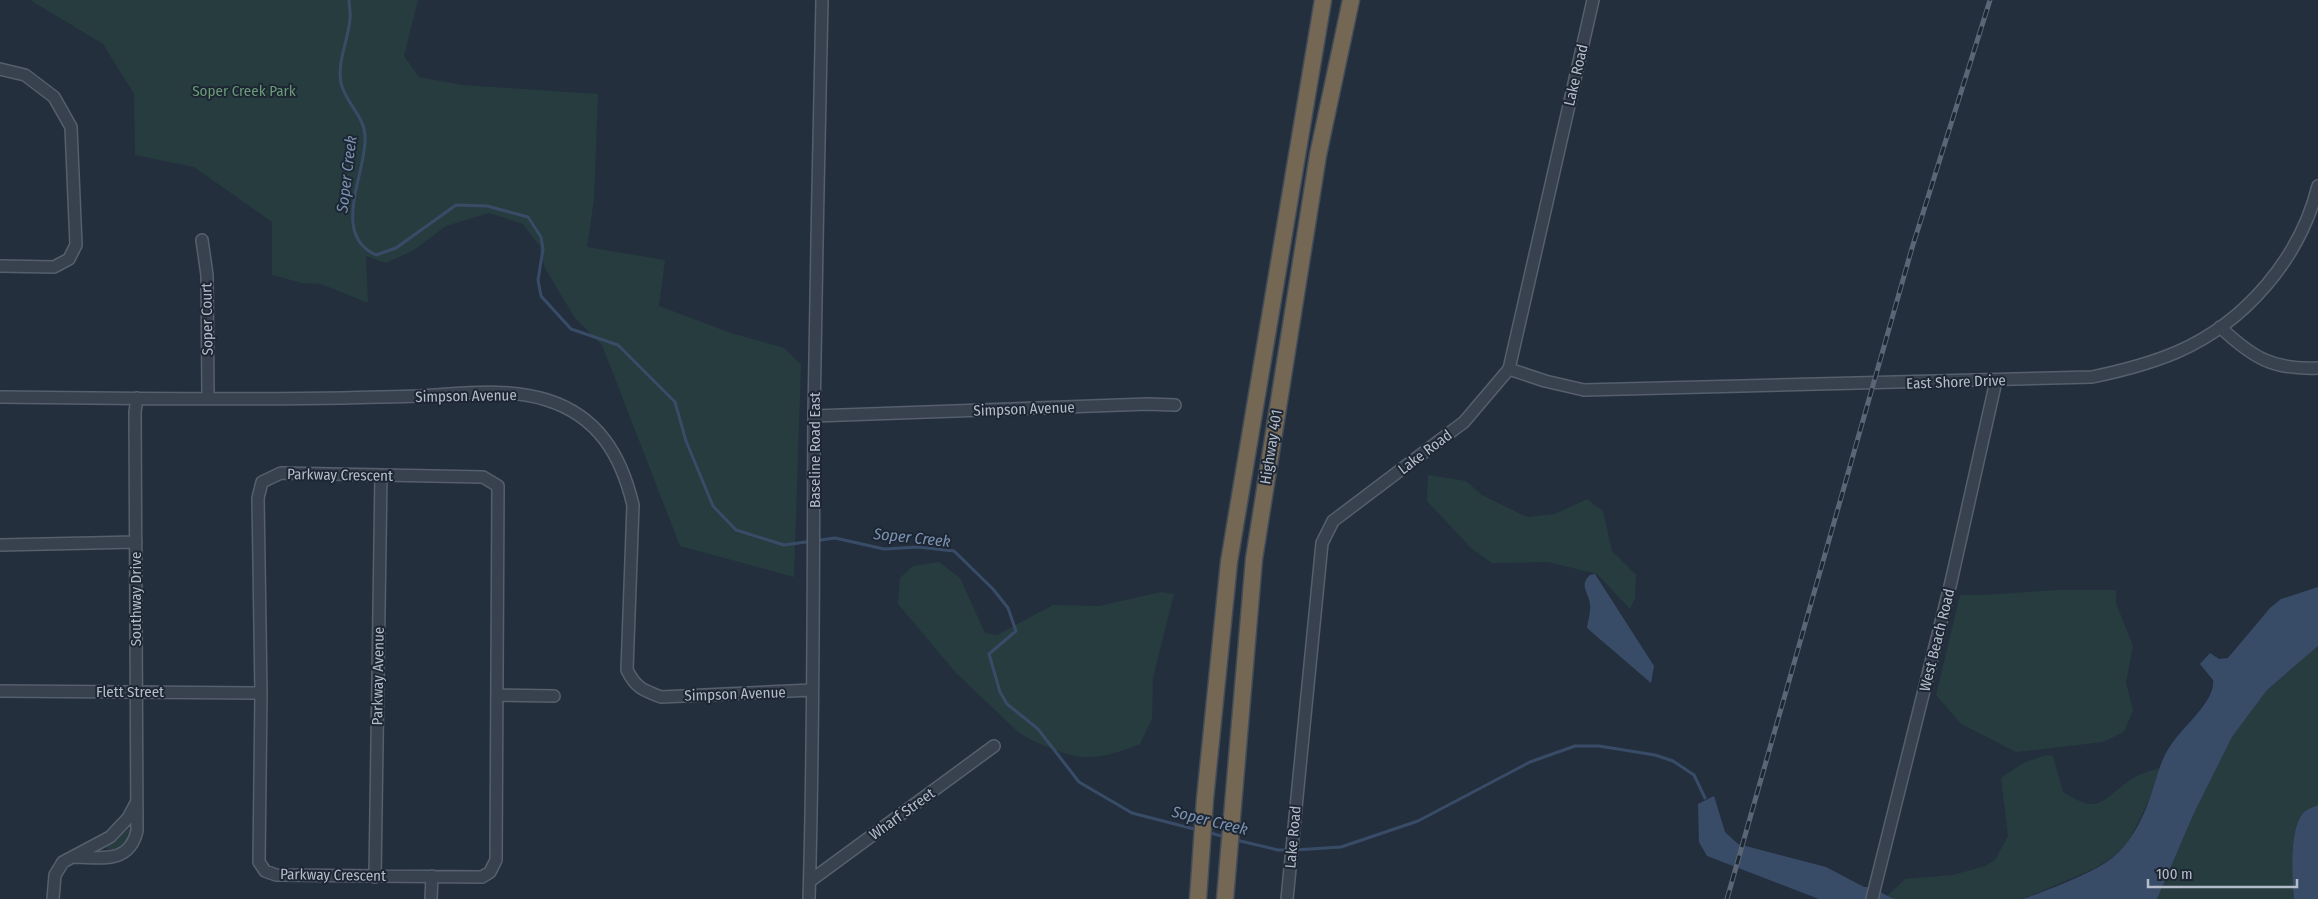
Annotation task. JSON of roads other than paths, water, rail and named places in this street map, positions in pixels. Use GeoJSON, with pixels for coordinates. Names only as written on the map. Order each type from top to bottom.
{"type":"FeatureCollection","features":[{"type":"Feature","properties":{"kind":"highway","name":"Highway 401"},"geometry":{"type":"LineString","coordinates":[[1198,899],[1205,799],[1229,562],[1322,0]]}},
{"type":"Feature","properties":{"kind":"highway","name":"Highway 401"},"geometry":{"type":"LineString","coordinates":[[1226,899],[1254,559],[1318,155],[1351,0]]}},
{"type":"Feature","properties":{"kind":"highway"},"geometry":{"type":"LineString","coordinates":[[1190,899],[1192,879],[1202,846]]}},
{"type":"Feature","properties":{"kind":"street","name":"Baseline Road East"},"geometry":{"type":"LineString","coordinates":[[809,899],[812,858],[814,416],[822,0]]}},
{"type":"Feature","properties":{"kind":"street","name":"Lake Road"},"geometry":{"type":"LineString","coordinates":[[1287,899],[1322,543],[1333,521],[1464,422],[1509,370],[1593,0]]}},
{"type":"Feature","properties":{"kind":"street"},"geometry":{"type":"LineString","coordinates":[[0,69],[25,75],[54,98],[71,127],[76,245],[69,259],[54,267],[0,266]]}},
{"type":"Feature","properties":{"kind":"street","name":"East Shore Drive"},"geometry":{"type":"LineString","coordinates":[[1509,370],[1584,390],[1996,381],[2092,377],[2138,366],[2178,352],[2220,328],[2265,289],[2290,253],[2313,204],[2318,186]]}},
{"type":"Feature","properties":{"kind":"street","name":"Soper Court"},"geometry":{"type":"LineString","coordinates":[[202,240],[207,275],[208,398]]}},
{"type":"Feature","properties":{"kind":"street"},"geometry":{"type":"LineString","coordinates":[[2220,328],[2242,348],[2277,366],[2296,369],[2318,368]]}},
{"type":"Feature","properties":{"kind":"street","name":"West Beach Road"},"geometry":{"type":"LineString","coordinates":[[1872,899],[1951,582],[1996,381]]}},
{"type":"Feature","properties":{"kind":"street","name":"Simpson Avenue"},"geometry":{"type":"LineString","coordinates":[[0,397],[258,400],[488,394],[528,395],[547,400],[568,409],[591,424],[606,440],[621,463],[628,483],[633,504],[627,670],[634,684],[661,697],[812,690]]}},
{"type":"Feature","properties":{"kind":"street","name":"Southway Drive"},"geometry":{"type":"LineString","coordinates":[[73,857],[117,856],[128,852],[136,832],[135,412],[137,398]]}},
{"type":"Feature","properties":{"kind":"street","name":"Simpson Avenue"},"geometry":{"type":"LineString","coordinates":[[814,416],[1148,404],[1175,405]]}},
{"type":"Feature","properties":{"kind":"street","name":"Parkway Crescent"},"geometry":{"type":"LineString","coordinates":[[281,473],[381,475],[482,477],[498,486],[496,860],[490,872],[482,877],[276,875],[265,871],[259,862],[261,693],[258,498],[262,482],[281,473]]}},
{"type":"Feature","properties":{"kind":"street","name":"Parkway Avenue"},"geometry":{"type":"LineString","coordinates":[[375,877],[381,475]]}},
{"type":"Feature","properties":{"kind":"street"},"geometry":{"type":"LineString","coordinates":[[0,545],[136,542]]}},
{"type":"Feature","properties":{"kind":"street","name":"Flett Street"},"geometry":{"type":"LineString","coordinates":[[0,691],[261,693]]}},
{"type":"Feature","properties":{"kind":"street"},"geometry":{"type":"LineString","coordinates":[[498,695],[554,696]]}},
{"type":"Feature","properties":{"kind":"street","name":"Wharf Street"},"geometry":{"type":"LineString","coordinates":[[810,881],[994,746]]}},
{"type":"Feature","properties":{"kind":"street"},"geometry":{"type":"LineString","coordinates":[[53,899],[53,884],[58,868],[63,862],[110,836],[128,818],[136,801]]}},
{"type":"Feature","properties":{"kind":"street"},"geometry":{"type":"LineString","coordinates":[[432,876],[432,899]]}},
{"type":"Feature","properties":{"kind":"water"},"geometry":{"type":"Polygon","coordinates":[[[1595,574],[1654,666],[1651,683],[1587,628],[1590,607],[1585,582],[1590,575],[1595,574]]]}},
{"type":"Feature","properties":{"kind":"water"},"geometry":{"type":"Polygon","coordinates":[[[2318,587],[2318,646],[2267,690],[2232,737],[2194,813],[2157,899],[2023,899],[2087,873],[2110,860],[2118,853],[2141,820],[2167,751],[2204,705],[2213,688],[2213,680],[2200,664],[2210,653],[2219,659],[2228,658],[2270,608],[2281,599],[2318,587]]]}},
{"type":"Feature","properties":{"kind":"water"},"geometry":{"type":"Polygon","coordinates":[[[1714,796],[1725,832],[1738,844],[1826,867],[1864,887],[1872,888],[1895,899],[1819,899],[1707,856],[1699,842],[1698,804],[1714,796]]]}},
{"type":"Feature","properties":{"kind":"water"},"geometry":{"type":"Polygon","coordinates":[[[2318,805],[2318,899],[2294,899],[2293,853],[2296,829],[2299,819],[2304,812],[2318,805]]]}},
{"type":"Feature","properties":{"kind":"waterway","name":"Soper Creek"},"geometry":{"type":"LineString","coordinates":[[349,0],[350,19],[340,75],[343,90],[358,115],[365,135],[353,217],[355,232],[362,245],[376,255],[396,248],[456,205],[487,206],[528,217],[541,237],[543,249],[538,280],[541,296],[571,329],[618,345],[675,402],[686,441],[713,506],[736,530],[784,545],[835,538],[884,549],[918,547],[954,551],[993,589],[1008,608],[1016,631],[989,654],[1000,692],[1007,704],[1038,729],[1079,782],[1132,813],[1198,830]]}},
{"type":"Feature","properties":{"kind":"waterway","name":"Soper Creek"},"geometry":{"type":"LineString","coordinates":[[1295,850],[1341,847],[1418,821],[1530,762],[1575,746],[1599,746],[1655,755],[1673,761],[1694,775],[1705,798]]}},
{"type":"Feature","properties":{"kind":"waterway","name":"Soper Creek"},"geometry":{"type":"LineString","coordinates":[[1207,832],[1225,837]]}},
{"type":"Feature","properties":{"kind":"waterway","name":"Soper Creek"},"geometry":{"type":"LineString","coordinates":[[1236,840],[1278,850],[1288,850]]}},
{"type":"Feature","properties":{"kind":"railway"},"geometry":{"type":"LineString","coordinates":[[1727,899],[1912,248],[1990,0]]}},
{"type":"Feature","properties":{"kind":"park label","name":"Soper Creek Park"},"geometry":{"type":"Point","coordinates":[244,91]}}]}
